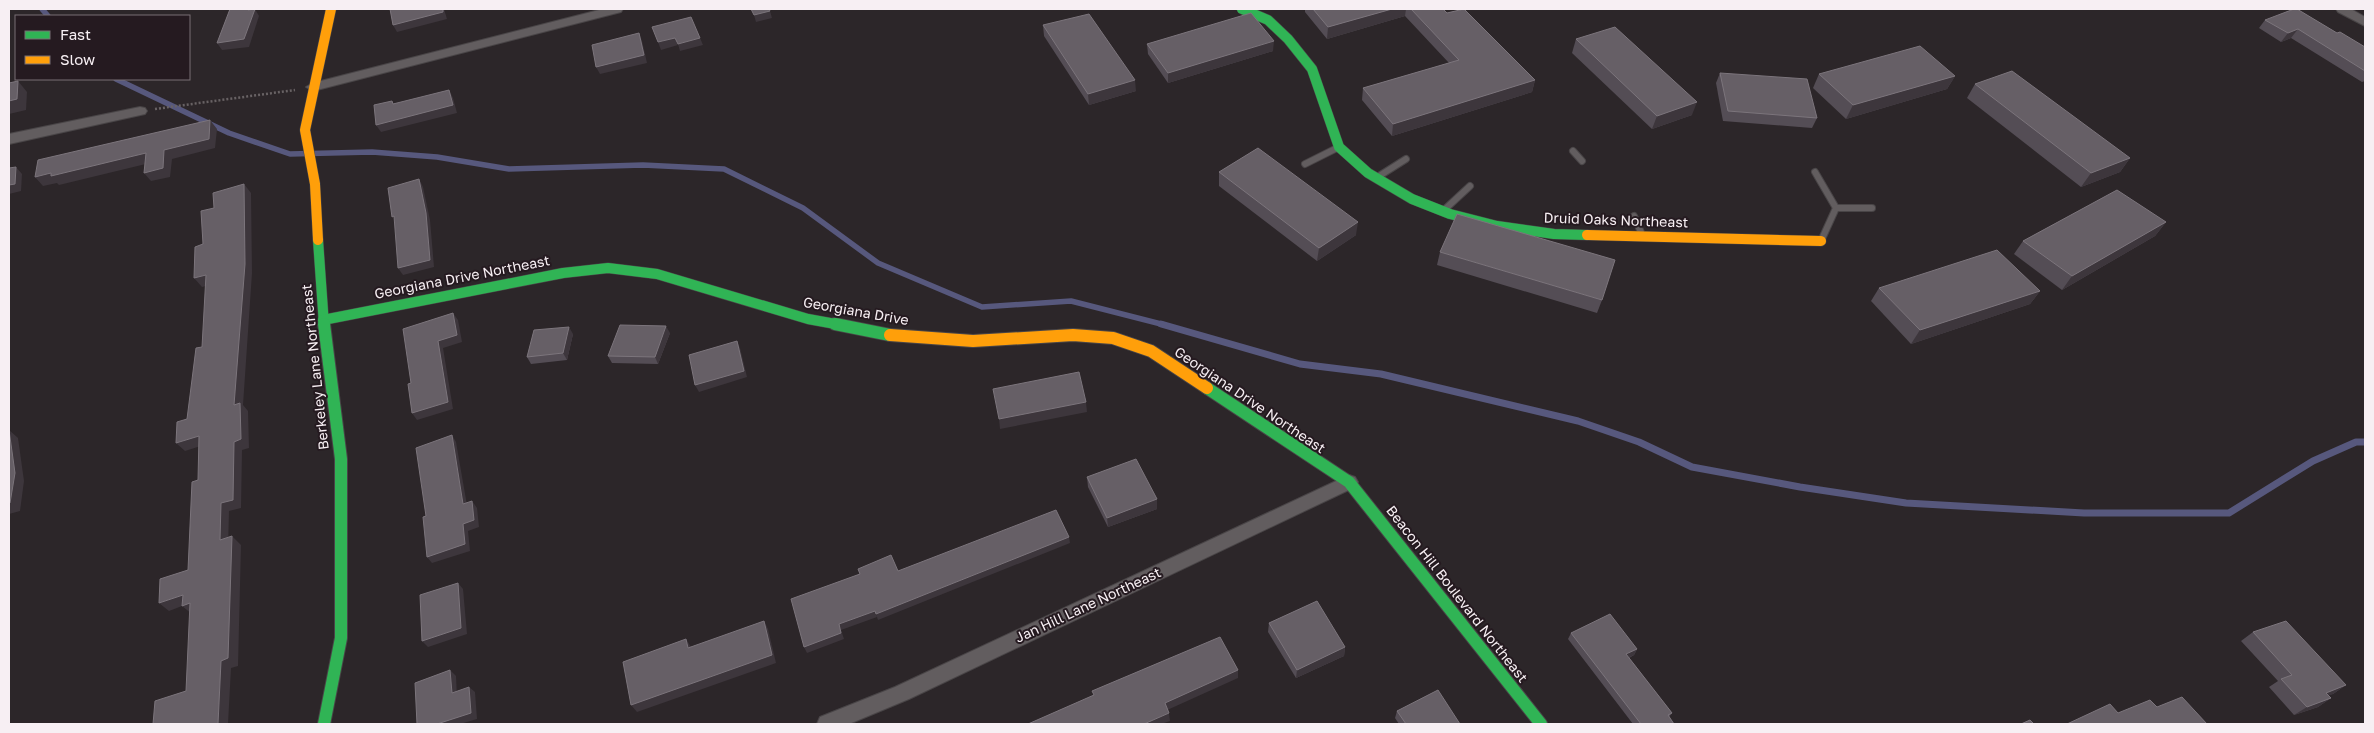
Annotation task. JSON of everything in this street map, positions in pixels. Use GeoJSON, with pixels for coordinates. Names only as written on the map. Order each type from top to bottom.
{"type":"FeatureCollection","features":[{"type":"Feature","properties":{"kind":"street","name":"Berkeley Lane Northeast"},"geometry":{"type":"LineString","coordinates":[[324,724],[341,638],[341,459],[323,320],[315,184],[305,130],[331,9]]}},
{"type":"Feature","properties":{"kind":"street"},"geometry":{"type":"LineString","coordinates":[[313,87],[617,9]]}},
{"type":"Feature","properties":{"kind":"street","name":"Druid Oaks Northeast"},"geometry":{"type":"LineString","coordinates":[[1242,9],[1257,11],[1268,20],[1288,39],[1312,69],[1340,147],[1376,178],[1412,199],[1443,211],[1497,226],[1554,234],[1821,241]]}},
{"type":"Feature","properties":{"kind":"street"},"geometry":{"type":"LineString","coordinates":[[2342,9],[2365,22]]}},
{"type":"Feature","properties":{"kind":"street"},"geometry":{"type":"LineString","coordinates":[[9,139],[140,111]]}},
{"type":"Feature","properties":{"kind":"street","name":"Georgiana Drive Northeast"},"geometry":{"type":"LineString","coordinates":[[323,320],[563,273],[608,268]]}},
{"type":"Feature","properties":{"kind":"street","name":"Georgiana Drive"},"geometry":{"type":"LineString","coordinates":[[608,268],[658,274],[808,319],[885,335],[973,342],[1064,335],[1105,336],[1134,343]]}},
{"type":"Feature","properties":{"kind":"street","name":"Georgiana Drive Northeast"},"geometry":{"type":"LineString","coordinates":[[1134,343],[1170,363],[1349,482]]}},
{"type":"Feature","properties":{"kind":"street","name":"Jan Hill Lane Northeast"},"geometry":{"type":"LineString","coordinates":[[827,724],[902,693],[1349,482]]}},
{"type":"Feature","properties":{"kind":"street","name":"Beacon Hill Boulevard Northeast"},"geometry":{"type":"LineString","coordinates":[[1349,482],[1541,724]]}},
{"type":"Feature","properties":{"kind":"lane"},"geometry":{"type":"LineString","coordinates":[[1306,164],[1340,147]]}},
{"type":"Feature","properties":{"kind":"lane"},"geometry":{"type":"LineString","coordinates":[[1572,151],[1582,161]]}},
{"type":"Feature","properties":{"kind":"lane"},"geometry":{"type":"LineString","coordinates":[[1376,178],[1406,159]]}},
{"type":"Feature","properties":{"kind":"lane"},"geometry":{"type":"LineString","coordinates":[[1815,172],[1836,208]]}},
{"type":"Feature","properties":{"kind":"lane"},"geometry":{"type":"LineString","coordinates":[[1443,211],[1470,186]]}},
{"type":"Feature","properties":{"kind":"lane"},"geometry":{"type":"LineString","coordinates":[[1836,208],[1872,208]]}},
{"type":"Feature","properties":{"kind":"lane"},"geometry":{"type":"LineString","coordinates":[[1821,241],[1836,208]]}},
{"type":"Feature","properties":{"kind":"lane"},"geometry":{"type":"LineString","coordinates":[[1634,216],[1643,237]]}},
{"type":"Feature","properties":{"kind":"path"},"geometry":{"type":"LineString","coordinates":[[140,111],[313,87]]}},
{"type":"Feature","properties":{"kind":"building"},"geometry":{"type":"Polygon","coordinates":[[[230,9],[255,9],[244,39],[217,43],[230,9]]]}},
{"type":"Feature","properties":{"kind":"building"},"geometry":{"type":"Polygon","coordinates":[[[390,9],[443,9],[443,12],[393,25],[390,9]]]}},
{"type":"Feature","properties":{"kind":"building"},"geometry":{"type":"Polygon","coordinates":[[[751,9],[769,9],[770,11],[754,15],[751,9]]]}},
{"type":"Feature","properties":{"kind":"building"},"geometry":{"type":"Polygon","coordinates":[[[1313,9],[1392,9],[1328,27],[1313,9]]]}},
{"type":"Feature","properties":{"kind":"building"},"geometry":{"type":"Polygon","coordinates":[[[1411,9],[1443,9],[1447,13],[1464,9],[1535,80],[1393,124],[1363,88],[1459,60],[1411,9]]]}},
{"type":"Feature","properties":{"kind":"building"},"geometry":{"type":"Polygon","coordinates":[[[2294,9],[2365,47],[2365,71],[2298,29],[2288,33],[2265,20],[2294,9]]]}},
{"type":"Feature","properties":{"kind":"building"},"geometry":{"type":"Polygon","coordinates":[[[1251,13],[1274,41],[1168,73],[1147,44],[1251,13]]]}},
{"type":"Feature","properties":{"kind":"building"},"geometry":{"type":"Polygon","coordinates":[[[1089,14],[1135,80],[1088,94],[1043,25],[1089,14]]]}},
{"type":"Feature","properties":{"kind":"building"},"geometry":{"type":"Polygon","coordinates":[[[691,17],[700,38],[678,44],[675,38],[658,42],[652,27],[691,17]]]}},
{"type":"Feature","properties":{"kind":"building"},"geometry":{"type":"Polygon","coordinates":[[[1615,27],[1697,102],[1657,116],[1576,39],[1615,27]]]}},
{"type":"Feature","properties":{"kind":"building"},"geometry":{"type":"Polygon","coordinates":[[[639,33],[644,55],[596,67],[592,45],[639,33]]]}},
{"type":"Feature","properties":{"kind":"building"},"geometry":{"type":"Polygon","coordinates":[[[1920,46],[1955,76],[1853,105],[1819,74],[1920,46]]]}},
{"type":"Feature","properties":{"kind":"building"},"geometry":{"type":"Polygon","coordinates":[[[2012,71],[2130,158],[2091,173],[1975,84],[2012,71]]]}},
{"type":"Feature","properties":{"kind":"building"},"geometry":{"type":"Polygon","coordinates":[[[1720,73],[1807,79],[1817,118],[1728,111],[1720,73]]]}},
{"type":"Feature","properties":{"kind":"building"},"geometry":{"type":"Polygon","coordinates":[[[18,81],[17,99],[9,101],[9,83],[18,81]]]}},
{"type":"Feature","properties":{"kind":"building"},"geometry":{"type":"Polygon","coordinates":[[[449,90],[453,105],[376,125],[374,105],[392,101],[393,104],[449,90]]]}},
{"type":"Feature","properties":{"kind":"building"},"geometry":{"type":"Polygon","coordinates":[[[210,120],[209,139],[164,150],[163,168],[144,173],[146,153],[51,176],[51,173],[35,177],[38,160],[210,120]]]}},
{"type":"Feature","properties":{"kind":"building"},"geometry":{"type":"Polygon","coordinates":[[[1258,148],[1358,222],[1319,248],[1219,172],[1258,148]]]}},
{"type":"Feature","properties":{"kind":"building"},"geometry":{"type":"Polygon","coordinates":[[[16,167],[15,184],[9,185],[9,168],[16,167]]]}},
{"type":"Feature","properties":{"kind":"building"},"geometry":{"type":"Polygon","coordinates":[[[419,179],[426,213],[430,260],[398,268],[394,216],[392,217],[388,188],[419,179]]]}},
{"type":"Feature","properties":{"kind":"building"},"geometry":{"type":"Polygon","coordinates":[[[244,184],[245,264],[234,405],[240,403],[241,439],[234,442],[233,500],[221,503],[220,540],[232,536],[228,658],[221,661],[218,724],[153,724],[155,701],[186,691],[190,603],[182,606],[183,595],[159,603],[160,579],[188,570],[192,482],[198,480],[199,436],[176,443],[177,422],[187,419],[196,348],[202,347],[206,275],[194,278],[195,247],[203,244],[201,211],[214,208],[213,193],[244,184]]]}},
{"type":"Feature","properties":{"kind":"building"},"geometry":{"type":"Polygon","coordinates":[[[2117,190],[2166,222],[2072,276],[2023,241],[2117,190]]]}},
{"type":"Feature","properties":{"kind":"building"},"geometry":{"type":"Polygon","coordinates":[[[1457,214],[1615,260],[1602,300],[1440,252],[1457,214]]]}},
{"type":"Feature","properties":{"kind":"building"},"geometry":{"type":"Polygon","coordinates":[[[1997,250],[2040,291],[1920,330],[1879,288],[1997,250]]]}},
{"type":"Feature","properties":{"kind":"building"},"geometry":{"type":"Polygon","coordinates":[[[453,313],[457,335],[438,341],[448,402],[412,413],[408,384],[411,383],[403,329],[453,313]]]}},
{"type":"Feature","properties":{"kind":"building"},"geometry":{"type":"Polygon","coordinates":[[[620,325],[666,326],[655,357],[608,356],[620,325]]]}},
{"type":"Feature","properties":{"kind":"building"},"geometry":{"type":"Polygon","coordinates":[[[569,327],[563,353],[527,357],[534,330],[569,327]]]}},
{"type":"Feature","properties":{"kind":"building"},"geometry":{"type":"Polygon","coordinates":[[[737,341],[744,371],[695,385],[689,355],[737,341]]]}},
{"type":"Feature","properties":{"kind":"building"},"geometry":{"type":"Polygon","coordinates":[[[1079,372],[1086,402],[999,419],[993,389],[1079,372]]]}},
{"type":"Feature","properties":{"kind":"building"},"geometry":{"type":"Polygon","coordinates":[[[9,430],[15,473],[9,504],[9,430]]]}},
{"type":"Feature","properties":{"kind":"building"},"geometry":{"type":"Polygon","coordinates":[[[452,435],[463,504],[472,501],[474,520],[463,524],[465,544],[427,557],[423,517],[426,516],[416,448],[452,435]]]}},
{"type":"Feature","properties":{"kind":"building"},"geometry":{"type":"Polygon","coordinates":[[[1136,459],[1157,499],[1107,518],[1087,477],[1136,459]]]}},
{"type":"Feature","properties":{"kind":"building"},"geometry":{"type":"Polygon","coordinates":[[[1056,510],[1069,537],[876,614],[875,611],[839,624],[841,633],[804,647],[791,599],[860,574],[858,569],[891,555],[898,571],[1056,510]]]}},
{"type":"Feature","properties":{"kind":"building"},"geometry":{"type":"Polygon","coordinates":[[[458,583],[461,628],[422,641],[420,595],[458,583]]]}},
{"type":"Feature","properties":{"kind":"building"},"geometry":{"type":"Polygon","coordinates":[[[1317,601],[1345,647],[1297,670],[1269,623],[1317,601]]]}},
{"type":"Feature","properties":{"kind":"building"},"geometry":{"type":"Polygon","coordinates":[[[1610,614],[1637,649],[1626,654],[1672,713],[1668,715],[1674,724],[1641,724],[1571,633],[1610,614]]]}},
{"type":"Feature","properties":{"kind":"building"},"geometry":{"type":"Polygon","coordinates":[[[764,621],[772,655],[631,705],[623,662],[686,639],[688,648],[764,621]]]}},
{"type":"Feature","properties":{"kind":"building"},"geometry":{"type":"Polygon","coordinates":[[[2286,621],[2346,685],[2326,693],[2331,698],[2307,707],[2281,679],[2292,675],[2253,632],[2286,621]]]}},
{"type":"Feature","properties":{"kind":"building"},"geometry":{"type":"Polygon","coordinates":[[[1220,637],[1238,670],[1165,703],[1169,713],[1144,724],[1028,724],[1094,695],[1092,691],[1220,637]]]}},
{"type":"Feature","properties":{"kind":"building"},"geometry":{"type":"Polygon","coordinates":[[[450,670],[452,693],[469,687],[471,713],[437,724],[417,724],[415,683],[450,670]]]}},
{"type":"Feature","properties":{"kind":"building"},"geometry":{"type":"Polygon","coordinates":[[[1438,690],[1460,724],[1406,724],[1397,711],[1438,690]]]}},
{"type":"Feature","properties":{"kind":"building"},"geometry":{"type":"Polygon","coordinates":[[[2182,697],[2207,724],[2067,724],[2110,704],[2118,713],[2150,700],[2157,707],[2182,697]]]}},
{"type":"Feature","properties":{"kind":"building"},"geometry":{"type":"Polygon","coordinates":[[[2030,720],[2034,724],[2021,724],[2030,720]]]}},
{"type":"Feature","properties":{"kind":"waterway"},"geometry":{"type":"LineString","coordinates":[[42,9],[47,15]]}},
{"type":"Feature","properties":{"kind":"waterway"},"geometry":{"type":"LineString","coordinates":[[118,80],[229,133],[290,154],[372,152],[437,157],[509,169],[643,165],[724,169],[803,208],[878,263],[982,307],[1071,301],[1165,325]]}},
{"type":"Feature","properties":{"kind":"waterway"},"geometry":{"type":"LineString","coordinates":[[1161,324],[1300,364],[1381,374],[1578,421],[1639,442],[1692,467],[1800,487],[1906,503],[2084,513],[2229,513],[2313,461],[2356,442],[2365,442]]}},
{"type":"Feature","properties":{"kind":"traffic: fast"},"geometry":{"type":"LineString","coordinates":[[1242,9],[1268,20],[1288,39],[1312,69],[1339,147],[1368,173],[1412,199],[1450,214],[1497,226],[1554,234],[1587,235]]}},
{"type":"Feature","properties":{"kind":"traffic: fast"},"geometry":{"type":"LineString","coordinates":[[318,240],[323,320],[341,459],[341,638],[324,724]]}},
{"type":"Feature","properties":{"kind":"traffic: fast"},"geometry":{"type":"LineString","coordinates":[[323,320],[563,273],[608,268],[657,274],[808,319],[890,335]]}},
{"type":"Feature","properties":{"kind":"traffic: fast"},"geometry":{"type":"LineString","coordinates":[[1207,388],[1349,482],[1541,724]]}},
{"type":"Feature","properties":{"kind":"traffic: slow"},"geometry":{"type":"LineString","coordinates":[[318,240],[315,184],[305,130],[331,9]]}},
{"type":"Feature","properties":{"kind":"traffic: slow"},"geometry":{"type":"LineString","coordinates":[[1587,235],[1821,241]]}},
{"type":"Feature","properties":{"kind":"traffic: slow"},"geometry":{"type":"LineString","coordinates":[[890,335],[973,341],[1073,335],[1113,338],[1151,351],[1207,388]]}}]}
